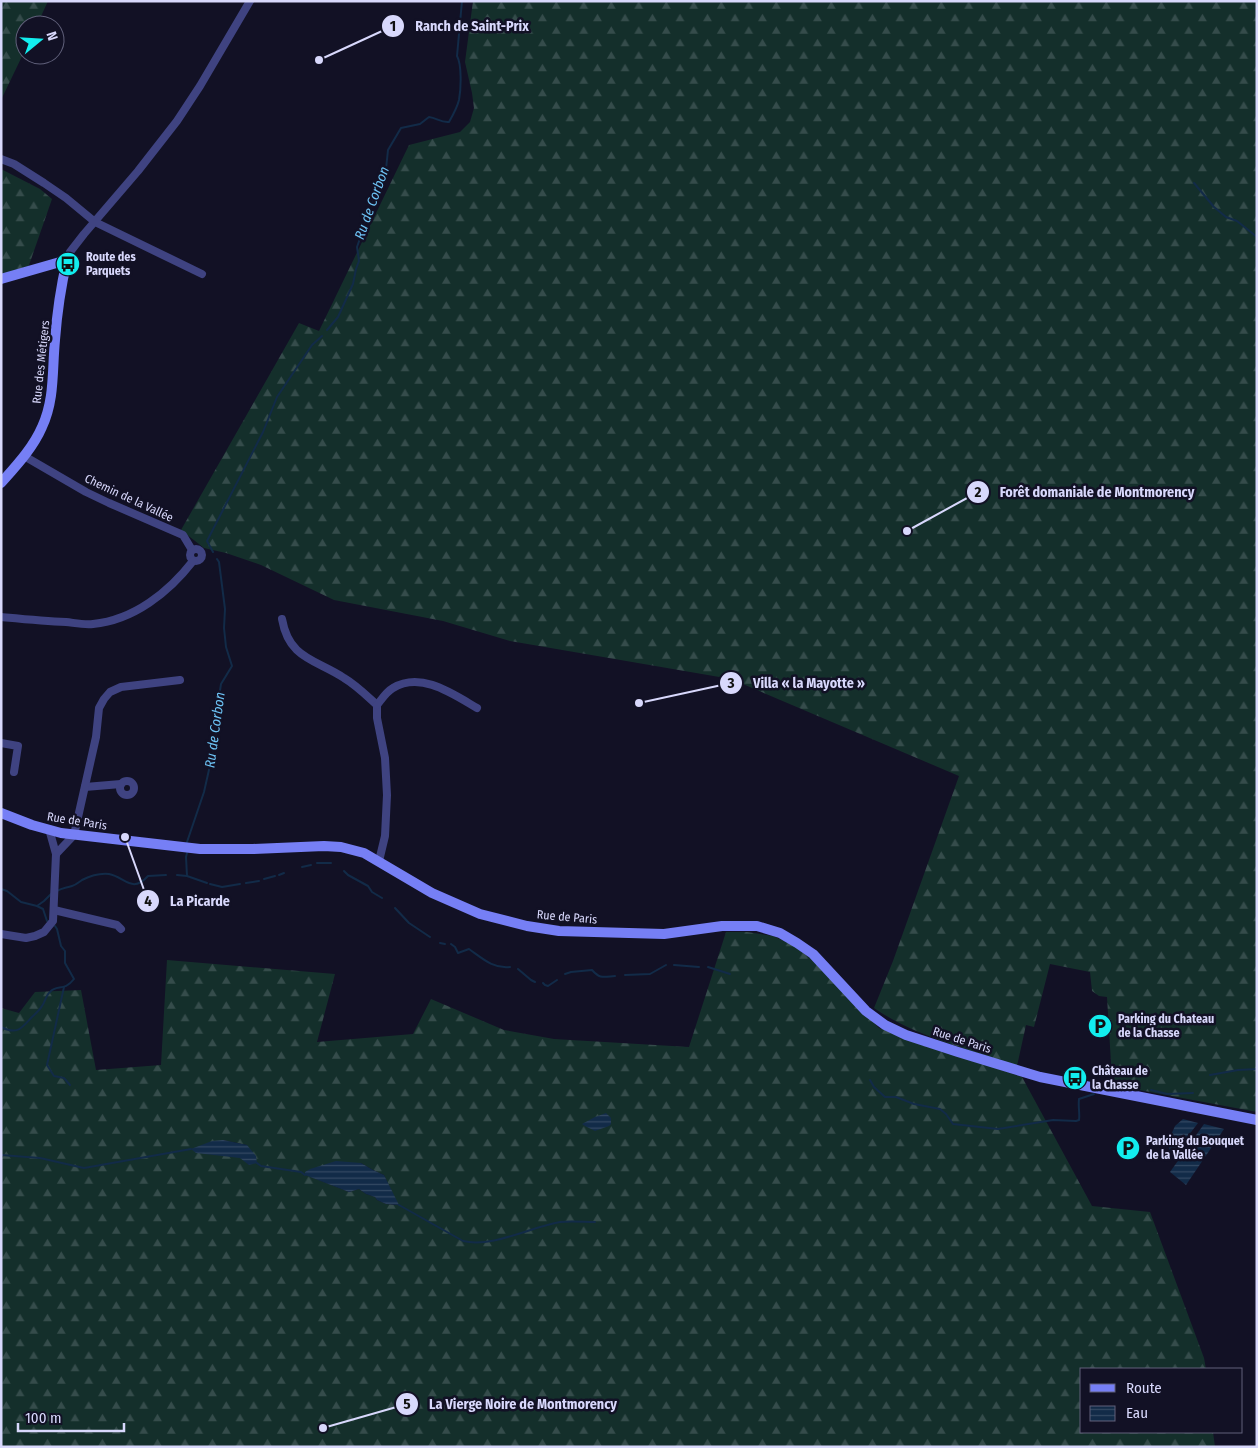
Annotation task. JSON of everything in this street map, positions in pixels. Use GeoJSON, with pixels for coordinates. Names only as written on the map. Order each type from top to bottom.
{"type":"FeatureCollection","features":[{"type":"Feature","properties":{"kind":"main road"},"geometry":{"type":"LineString","coordinates":[[1,279],[67,260]]}},
{"type":"Feature","properties":{"kind":"main road","name":"Rue des Métigers"},"geometry":{"type":"LineString","coordinates":[[1,483],[24,456],[42,428],[51,399],[55,341],[67,260]]}},
{"type":"Feature","properties":{"kind":"main road","name":"Rue de Paris"},"geometry":{"type":"LineString","coordinates":[[1,814],[49,830],[74,835],[200,849],[336,846],[364,853],[432,893],[466,908],[488,916],[528,926],[560,931],[664,934],[722,926],[757,926],[780,933],[813,954],[866,1011],[885,1025],[906,1035],[1040,1077],[1257,1120]]}},
{"type":"Feature","properties":{"kind":"street"},"geometry":{"type":"LineString","coordinates":[[67,260],[70,252],[177,121],[250,1]]}},
{"type":"Feature","properties":{"kind":"street"},"geometry":{"type":"LineString","coordinates":[[1,158],[44,183],[95,222],[202,274]]}},
{"type":"Feature","properties":{"kind":"street","name":"Chemin de la Vallée"},"geometry":{"type":"LineString","coordinates":[[1,617],[92,625],[123,617],[138,610],[157,596],[180,577],[193,560],[190,555],[192,550],[183,535],[109,504],[24,456]]}},
{"type":"Feature","properties":{"kind":"street"},"geometry":{"type":"LineString","coordinates":[[282,618],[286,636],[304,656],[344,678],[378,705]]}},
{"type":"Feature","properties":{"kind":"street"},"geometry":{"type":"LineString","coordinates":[[56,854],[74,835],[96,737],[100,708],[107,695],[121,687],[180,680]]}},
{"type":"Feature","properties":{"kind":"street"},"geometry":{"type":"LineString","coordinates":[[379,861],[385,836],[387,795],[385,758],[377,718],[378,705],[393,688],[409,682],[421,682],[449,692],[476,708]]}},
{"type":"Feature","properties":{"kind":"street"},"geometry":{"type":"LineString","coordinates":[[1,743],[18,746],[14,772]]}},
{"type":"Feature","properties":{"kind":"street"},"geometry":{"type":"LineString","coordinates":[[85,787],[121,784]]}},
{"type":"Feature","properties":{"kind":"street"},"geometry":{"type":"LineString","coordinates":[[1,934],[26,938],[35,936],[44,932],[53,921],[56,854],[49,830]]}},
{"type":"Feature","properties":{"kind":"street"},"geometry":{"type":"LineString","coordinates":[[54,910],[117,925],[120,928]]}},
{"type":"Feature","properties":{"kind":"green space"},"geometry":{"type":"Polygon","coordinates":[[[1,1],[48,1],[42,15],[15,15],[15,65],[18,65],[1,100],[1,1]]]}},
{"type":"Feature","properties":{"kind":"green space"},"geometry":{"type":"Polygon","coordinates":[[[473,1],[1257,1],[1257,1112],[1118,1086],[1112,1079],[1107,997],[1099,996],[1092,991],[1090,972],[1050,964],[1034,1027],[1026,1025],[1017,1066],[925,1035],[874,1008],[893,961],[959,776],[731,679],[510,641],[443,621],[334,600],[261,565],[204,548],[181,530],[299,323],[319,331],[409,145],[460,132],[470,122],[474,108],[465,62],[473,1]]]}},
{"type":"Feature","properties":{"kind":"green space"},"geometry":{"type":"Polygon","coordinates":[[[1,169],[40,189],[52,199],[28,268],[1,276],[1,169]]]}},
{"type":"Feature","properties":{"kind":"green space"},"geometry":{"type":"Polygon","coordinates":[[[726,932],[747,932],[773,936],[793,945],[811,959],[879,1028],[1022,1077],[1092,1206],[1150,1212],[1204,1358],[1206,1368],[1080,1368],[1080,1433],[1213,1433],[1215,1447],[1,1447],[1,1008],[19,1013],[35,992],[81,990],[96,1070],[161,1065],[167,960],[335,974],[317,1042],[413,1034],[431,999],[504,1030],[554,1039],[689,1047],[726,932]],[[223,1140],[249,1165],[247,1145],[223,1140]],[[361,1163],[305,1172],[306,1175],[349,1192],[359,1189],[386,1204],[398,1205],[384,1175],[361,1163]]]}},
{"type":"Feature","properties":{"kind":"water"},"geometry":{"type":"Polygon","coordinates":[[[606,1113],[611,1118],[609,1126],[595,1131],[582,1124],[595,1117],[606,1113]]]}},
{"type":"Feature","properties":{"kind":"water"},"geometry":{"type":"Polygon","coordinates":[[[1183,1119],[1198,1123],[1173,1156],[1167,1144],[1175,1126],[1183,1119]]]}},
{"type":"Feature","properties":{"kind":"water"},"geometry":{"type":"Polygon","coordinates":[[[1204,1124],[1224,1129],[1186,1185],[1170,1172],[1204,1124]]]}},
{"type":"Feature","properties":{"kind":"water"},"geometry":{"type":"Polygon","coordinates":[[[223,1140],[247,1145],[256,1156],[257,1163],[249,1165],[240,1158],[196,1153],[191,1149],[212,1141],[223,1140]]]}},
{"type":"Feature","properties":{"kind":"water"},"geometry":{"type":"Polygon","coordinates":[[[336,1161],[361,1163],[384,1175],[399,1205],[386,1204],[359,1189],[349,1192],[305,1175],[305,1172],[310,1169],[336,1161]]]}},
{"type":"Feature","properties":{"kind":"waterway","name":"Ru de Corbon"},"geometry":{"type":"LineString","coordinates":[[327,330],[338,317],[353,284],[359,261],[357,247],[386,169],[388,150],[401,128],[420,124],[429,117],[449,122],[456,109],[460,90],[460,71],[457,56],[462,1]]}},
{"type":"Feature","properties":{"kind":"waterway"},"geometry":{"type":"LineString","coordinates":[[1194,183],[1214,207],[1226,217],[1237,221],[1257,237]]}},
{"type":"Feature","properties":{"kind":"waterway","name":"Ru de Corbon"},"geometry":{"type":"LineString","coordinates":[[213,552],[207,541],[263,432],[277,397],[312,345],[322,336]]}},
{"type":"Feature","properties":{"kind":"waterway","name":"Ru de Corbon"},"geometry":{"type":"LineString","coordinates":[[187,842],[204,792],[215,743],[221,684],[232,666],[226,647],[225,609],[219,562],[217,559]]}},
{"type":"Feature","properties":{"kind":"waterway","name":"Ru de Corbon"},"geometry":{"type":"LineString","coordinates":[[187,853],[187,876]]}},
{"type":"Feature","properties":{"kind":"waterway"},"geometry":{"type":"LineString","coordinates":[[317,863],[331,863]]}},
{"type":"Feature","properties":{"kind":"waterway"},"geometry":{"type":"LineString","coordinates":[[302,867],[311,865]]}},
{"type":"Feature","properties":{"kind":"waterway"},"geometry":{"type":"LineString","coordinates":[[344,871],[368,886],[372,892],[382,898]]}},
{"type":"Feature","properties":{"kind":"waterway"},"geometry":{"type":"LineString","coordinates":[[279,875],[284,873]]}},
{"type":"Feature","properties":{"kind":"waterway","name":"Ru de Corbon"},"geometry":{"type":"LineString","coordinates":[[57,891],[99,874],[109,874],[133,884],[137,884],[148,876],[166,875]]}},
{"type":"Feature","properties":{"kind":"waterway"},"geometry":{"type":"LineString","coordinates":[[177,875],[187,876],[207,883]]}},
{"type":"Feature","properties":{"kind":"waterway"},"geometry":{"type":"LineString","coordinates":[[264,879],[275,876]]}},
{"type":"Feature","properties":{"kind":"waterway"},"geometry":{"type":"LineString","coordinates":[[246,883],[259,881]]}},
{"type":"Feature","properties":{"kind":"waterway"},"geometry":{"type":"LineString","coordinates":[[210,884],[222,887],[240,884]]}},
{"type":"Feature","properties":{"kind":"waterway","name":"Ru de Corbon"},"geometry":{"type":"LineString","coordinates":[[1,889],[7,891],[21,902],[37,906],[51,894]]}},
{"type":"Feature","properties":{"kind":"waterway"},"geometry":{"type":"LineString","coordinates":[[37,906],[43,909],[47,921]]}},
{"type":"Feature","properties":{"kind":"waterway"},"geometry":{"type":"LineString","coordinates":[[395,908],[409,923],[430,937]]}},
{"type":"Feature","properties":{"kind":"waterway"},"geometry":{"type":"LineString","coordinates":[[1,1027],[11,1031],[18,1030],[40,1009],[50,992],[55,988],[64,987],[74,979],[65,963],[65,951],[61,946],[55,926]]}},
{"type":"Feature","properties":{"kind":"waterway"},"geometry":{"type":"LineString","coordinates":[[440,943],[445,944]]}},
{"type":"Feature","properties":{"kind":"waterway"},"geometry":{"type":"LineString","coordinates":[[451,944],[458,953],[469,949],[493,965],[510,967]]}},
{"type":"Feature","properties":{"kind":"waterway"},"geometry":{"type":"LineString","coordinates":[[625,975],[650,974],[666,965]]}},
{"type":"Feature","properties":{"kind":"waterway"},"geometry":{"type":"LineString","coordinates":[[674,965],[699,967]]}},
{"type":"Feature","properties":{"kind":"waterway"},"geometry":{"type":"LineString","coordinates":[[708,967],[730,974]]}},
{"type":"Feature","properties":{"kind":"waterway"},"geometry":{"type":"LineString","coordinates":[[518,969],[535,982]]}},
{"type":"Feature","properties":{"kind":"waterway"},"geometry":{"type":"LineString","coordinates":[[565,974],[592,970],[602,977],[615,976]]}},
{"type":"Feature","properties":{"kind":"waterway"},"geometry":{"type":"LineString","coordinates":[[543,983],[548,986],[557,980]]}},
{"type":"Feature","properties":{"kind":"waterway"},"geometry":{"type":"LineString","coordinates":[[64,987],[47,1065],[54,1076],[64,1078],[70,1085]]}},
{"type":"Feature","properties":{"kind":"waterway"},"geometry":{"type":"LineString","coordinates":[[1210,1075],[1257,1069]]}},
{"type":"Feature","properties":{"kind":"waterway"},"geometry":{"type":"LineString","coordinates":[[870,1080],[874,1087],[885,1097],[896,1097],[914,1104],[940,1109],[953,1124],[998,1129],[1053,1120],[1079,1120],[1079,1099],[1094,1094]]}},
{"type":"Feature","properties":{"kind":"waterway"},"geometry":{"type":"LineString","coordinates":[[1151,1090],[1167,1094],[1193,1093]]}},
{"type":"Feature","properties":{"kind":"waterway"},"geometry":{"type":"LineString","coordinates":[[1,1155],[40,1158],[84,1168],[191,1149]]}},
{"type":"Feature","properties":{"kind":"waterway"},"geometry":{"type":"LineString","coordinates":[[257,1163],[261,1166],[301,1172],[305,1175]]}},
{"type":"Feature","properties":{"kind":"waterway"},"geometry":{"type":"LineString","coordinates":[[399,1205],[463,1241],[487,1242],[560,1222],[595,1222]]}},
{"type":"Feature","properties":{"kind":"place","name":"Ranch de Saint-Prix"},"geometry":{"type":"Point","coordinates":[319,60]}},
{"type":"Feature","properties":{"kind":"place","name":"Route des Parquets"},"geometry":{"type":"Point","coordinates":[68,264]}},
{"type":"Feature","properties":{"kind":"place","name":"Forêt domaniale de Montmorency"},"geometry":{"type":"Point","coordinates":[907,531]}},
{"type":"Feature","properties":{"kind":"place","name":"Villa « la Mayotte »"},"geometry":{"type":"Point","coordinates":[639,703]}},
{"type":"Feature","properties":{"kind":"place","name":"La Picarde"},"geometry":{"type":"Point","coordinates":[125,837]}},
{"type":"Feature","properties":{"kind":"place","name":"Parking du Chateau de la Chasse"},"geometry":{"type":"Point","coordinates":[1100,1026]}},
{"type":"Feature","properties":{"kind":"place","name":"Château de la Chasse"},"geometry":{"type":"Point","coordinates":[1075,1078]}},
{"type":"Feature","properties":{"kind":"place","name":"Parking du Bouquet de la Vallée"},"geometry":{"type":"Point","coordinates":[1128,1148]}},
{"type":"Feature","properties":{"kind":"place","name":"La Vierge Noire de Montmorency"},"geometry":{"type":"Point","coordinates":[323,1428]}}]}
